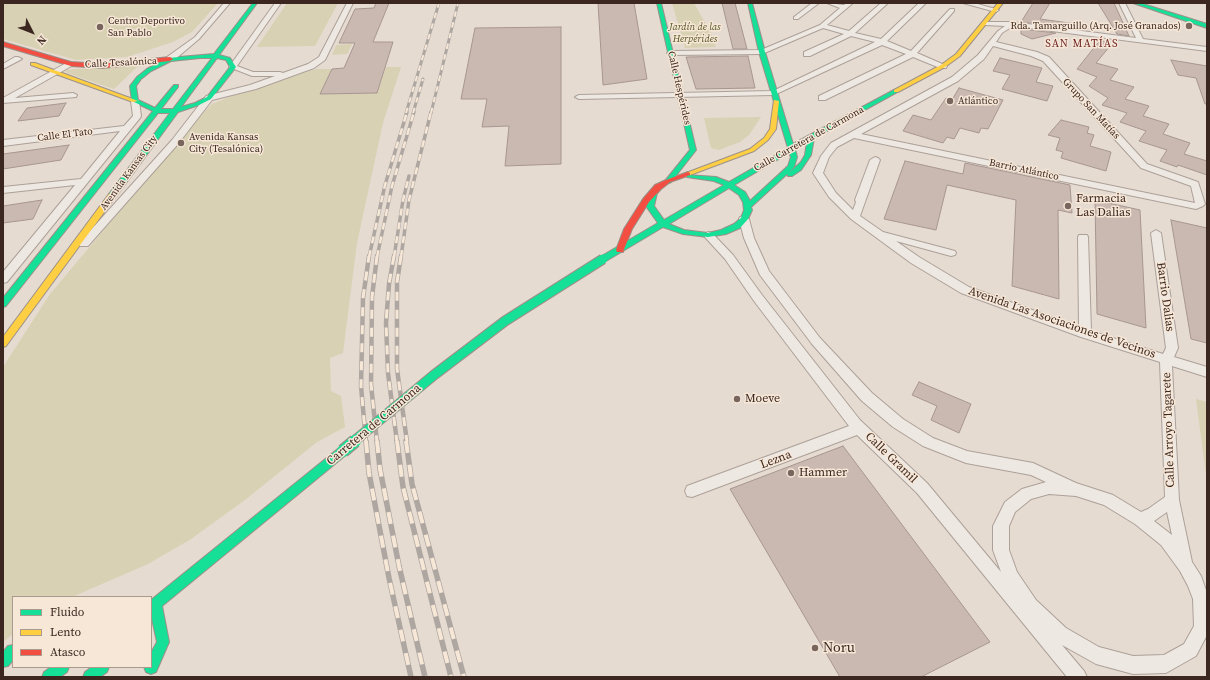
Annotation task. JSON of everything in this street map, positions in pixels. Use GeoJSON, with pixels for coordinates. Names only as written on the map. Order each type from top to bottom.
{"type":"FeatureCollection","features":[{"type":"Feature","properties":{"kind":"main road","name":"Avenida Kansas City"},"geometry":{"type":"LineString","coordinates":[[3,344],[255,3]]}},
{"type":"Feature","properties":{"kind":"main road","name":"Calle Hespérides"},"geometry":{"type":"LineString","coordinates":[[659,3],[693,150]]}},
{"type":"Feature","properties":{"kind":"main road"},"geometry":{"type":"LineString","coordinates":[[748,206],[792,167],[794,157],[762,52],[750,3]]}},
{"type":"Feature","properties":{"kind":"main road"},"geometry":{"type":"LineString","coordinates":[[1135,3],[1207,26]]}},
{"type":"Feature","properties":{"kind":"main road","name":"Calle Carretera de Carmona"},"geometry":{"type":"LineString","coordinates":[[604,259],[811,137],[943,66],[958,55],[996,9]]}},
{"type":"Feature","properties":{"kind":"main road","name":"Calle Tesalónica"},"geometry":{"type":"LineString","coordinates":[[3,44],[71,64],[102,66],[200,56],[215,56]]}},
{"type":"Feature","properties":{"kind":"main road"},"geometry":{"type":"LineString","coordinates":[[190,68],[208,45]]}},
{"type":"Feature","properties":{"kind":"main road","name":"Calle Tesalónica"},"geometry":{"type":"LineString","coordinates":[[3,54],[135,101],[157,112]]}},
{"type":"Feature","properties":{"kind":"main road"},"geometry":{"type":"LineString","coordinates":[[157,112],[173,112],[210,98],[233,68],[228,59],[215,56]]}},
{"type":"Feature","properties":{"kind":"main road"},"geometry":{"type":"LineString","coordinates":[[135,101],[133,86],[139,78],[149,70],[170,59]]}},
{"type":"Feature","properties":{"kind":"main road","name":"Avenida Kansas City"},"geometry":{"type":"LineString","coordinates":[[3,304],[181,80]]}},
{"type":"Feature","properties":{"kind":"main road"},"geometry":{"type":"LineString","coordinates":[[623,248],[628,229],[646,201],[658,187],[707,160],[734,158],[752,150],[766,139],[773,129],[775,97]]}},
{"type":"Feature","properties":{"kind":"main road"},"geometry":{"type":"LineString","coordinates":[[774,184],[799,169],[808,155],[811,137]]}},
{"type":"Feature","properties":{"kind":"main road"},"geometry":{"type":"LineString","coordinates":[[693,150],[707,160]]}},
{"type":"Feature","properties":{"kind":"main road"},"geometry":{"type":"LineString","coordinates":[[693,150],[726,174],[730,184]]}},
{"type":"Feature","properties":{"kind":"main road"},"geometry":{"type":"LineString","coordinates":[[672,180],[693,150]]}},
{"type":"Feature","properties":{"kind":"main road"},"geometry":{"type":"LineString","coordinates":[[672,180],[752,171]]}},
{"type":"Feature","properties":{"kind":"main road"},"geometry":{"type":"LineString","coordinates":[[623,248],[661,234],[683,232],[708,235],[730,230],[744,219],[748,206],[742,194],[730,184],[716,179],[700,176]]}},
{"type":"Feature","properties":{"kind":"main road"},"geometry":{"type":"LineString","coordinates":[[653,193],[650,206],[653,212],[663,224],[683,232]]}},
{"type":"Feature","properties":{"kind":"main road","name":"Carretera de Carmona"},"geometry":{"type":"LineString","coordinates":[[152,607],[434,375],[530,304],[604,259]]}},
{"type":"Feature","properties":{"kind":"main road"},"geometry":{"type":"LineString","coordinates":[[152,607],[163,642],[152,665]]}},
{"type":"Feature","properties":{"kind":"main road"},"geometry":{"type":"LineString","coordinates":[[3,661],[12,652]]}},
{"type":"Feature","properties":{"kind":"main road"},"geometry":{"type":"LineString","coordinates":[[49,677],[61,668]]}},
{"type":"Feature","properties":{"kind":"main road"},"geometry":{"type":"LineString","coordinates":[[90,677],[101,668]]}},
{"type":"Feature","properties":{"kind":"main road"},"geometry":{"type":"LineString","coordinates":[[146,677],[150,668]]}},
{"type":"Feature","properties":{"kind":"street"},"geometry":{"type":"LineString","coordinates":[[170,59],[197,38],[227,3]]}},
{"type":"Feature","properties":{"kind":"street"},"geometry":{"type":"LineString","coordinates":[[278,3],[233,68],[252,74],[291,74]]}},
{"type":"Feature","properties":{"kind":"street"},"geometry":{"type":"LineString","coordinates":[[46,286],[175,142],[210,98],[253,87],[311,66],[322,58],[350,3]]}},
{"type":"Feature","properties":{"kind":"street"},"geometry":{"type":"LineString","coordinates":[[796,18],[816,3]]}},
{"type":"Feature","properties":{"kind":"street"},"geometry":{"type":"LineString","coordinates":[[830,3],[848,5]]}},
{"type":"Feature","properties":{"kind":"street"},"geometry":{"type":"LineString","coordinates":[[807,54],[850,34],[885,3]]}},
{"type":"Feature","properties":{"kind":"street"},"geometry":{"type":"LineString","coordinates":[[579,97],[680,95],[775,97],[882,42],[923,3]]}},
{"type":"Feature","properties":{"kind":"street"},"geometry":{"type":"LineString","coordinates":[[966,3],[996,9],[1012,24]]}},
{"type":"Feature","properties":{"kind":"street"},"geometry":{"type":"LineString","coordinates":[[1122,3],[1141,41]]}},
{"type":"Feature","properties":{"kind":"street"},"geometry":{"type":"LineString","coordinates":[[670,53],[762,52],[822,26],[848,5]]}},
{"type":"Feature","properties":{"kind":"street"},"geometry":{"type":"LineString","coordinates":[[822,98],[912,54],[952,10]]}},
{"type":"Feature","properties":{"kind":"street"},"geometry":{"type":"LineString","coordinates":[[985,23],[1012,24],[1207,49]]}},
{"type":"Feature","properties":{"kind":"street"},"geometry":{"type":"LineString","coordinates":[[799,169],[818,173],[825,156],[834,145],[956,79],[981,57],[1000,32],[1012,24]]}},
{"type":"Feature","properties":{"kind":"street"},"geometry":{"type":"LineString","coordinates":[[822,26],[882,42],[943,66]]}},
{"type":"Feature","properties":{"kind":"street","name":"Grupo San Matías"},"geometry":{"type":"LineString","coordinates":[[991,43],[1034,54],[1046,59],[1144,166],[1188,180],[1195,184],[1200,204],[1196,206]]}},
{"type":"Feature","properties":{"kind":"street"},"geometry":{"type":"LineString","coordinates":[[3,66],[18,59]]}},
{"type":"Feature","properties":{"kind":"street"},"geometry":{"type":"LineString","coordinates":[[3,101],[71,64]]}},
{"type":"Feature","properties":{"kind":"street"},"geometry":{"type":"LineString","coordinates":[[3,101],[73,95]]}},
{"type":"Feature","properties":{"kind":"street"},"geometry":{"type":"LineString","coordinates":[[5,274],[137,116],[135,101]]}},
{"type":"Feature","properties":{"kind":"street","name":"Calle El Tato"},"geometry":{"type":"LineString","coordinates":[[3,143],[127,128]]}},
{"type":"Feature","properties":{"kind":"street","name":"Barrio Atlántico"},"geometry":{"type":"LineString","coordinates":[[853,135],[1196,206]]}},
{"type":"Feature","properties":{"kind":"street"},"geometry":{"type":"LineString","coordinates":[[855,217],[875,160]]}},
{"type":"Feature","properties":{"kind":"street","name":"Avenida Las Asociaciones de Vecinos"},"geometry":{"type":"LineString","coordinates":[[818,173],[832,195],[855,217],[915,260],[965,290],[1085,334],[1207,372]]}},
{"type":"Feature","properties":{"kind":"street"},"geometry":{"type":"LineString","coordinates":[[3,190],[84,181]]}},
{"type":"Feature","properties":{"kind":"street"},"geometry":{"type":"LineString","coordinates":[[744,219],[749,238],[764,272],[812,335],[867,397],[898,423],[928,442],[966,457],[1034,469],[1076,490],[1108,500],[1140,519],[1166,540],[1186,566],[1204,601],[1202,627],[1190,650],[1166,664],[1133,665],[1096,654],[1060,634],[1026,607],[1011,577],[1001,550],[1001,526],[1010,507],[1027,494],[1049,488],[1076,490]]}},
{"type":"Feature","properties":{"kind":"street","name":"Barrio Dalias"},"geometry":{"type":"LineString","coordinates":[[1156,233],[1172,348],[1166,360]]}},
{"type":"Feature","properties":{"kind":"street"},"geometry":{"type":"LineString","coordinates":[[878,234],[951,253]]}},
{"type":"Feature","properties":{"kind":"street","name":"Calle Gramil"},"geometry":{"type":"LineString","coordinates":[[708,235],[729,258],[763,305],[860,428],[922,488],[1026,607],[1078,677]]}},
{"type":"Feature","properties":{"kind":"street"},"geometry":{"type":"LineString","coordinates":[[1083,237],[1085,334]]}},
{"type":"Feature","properties":{"kind":"street","name":"Calle Arroyo Tagarete"},"geometry":{"type":"LineString","coordinates":[[1166,360],[1172,500],[1186,566]]}},
{"type":"Feature","properties":{"kind":"street","name":"Lezna"},"geometry":{"type":"LineString","coordinates":[[692,491],[860,428]]}},
{"type":"Feature","properties":{"kind":"street","name":"Calle Arroyo Tagarete"},"geometry":{"type":"LineString","coordinates":[[1140,519],[1153,514],[1172,500]]}},
{"type":"Feature","properties":{"kind":"green space","name":"Centro Deportivo San Pablo"},"geometry":{"type":"Polygon","coordinates":[[[3,3],[218,3],[192,32],[173,42],[127,57],[76,60],[3,39],[3,3]]]}},
{"type":"Feature","properties":{"kind":"green space"},"geometry":{"type":"Polygon","coordinates":[[[287,3],[338,3],[315,46],[257,47],[287,3]]]}},
{"type":"Feature","properties":{"kind":"green space","name":"Jardín de las Herpérides"},"geometry":{"type":"Polygon","coordinates":[[[672,3],[694,3],[712,35],[716,47],[685,48],[672,3]]]}},
{"type":"Feature","properties":{"kind":"green space"},"geometry":{"type":"Polygon","coordinates":[[[352,44],[347,54],[332,55],[336,45],[352,44]]]}},
{"type":"Feature","properties":{"kind":"green space"},"geometry":{"type":"Polygon","coordinates":[[[139,65],[114,89],[67,73],[64,70],[139,65]]]}},
{"type":"Feature","properties":{"kind":"green space"},"geometry":{"type":"Polygon","coordinates":[[[386,67],[401,67],[383,123],[357,243],[343,353],[330,358],[331,391],[341,396],[345,427],[317,442],[245,500],[191,539],[148,564],[74,596],[12,596],[12,635],[3,642],[3,367],[50,294],[198,118],[212,104],[236,94],[316,69],[332,69],[320,94],[377,93],[386,67]]]}},
{"type":"Feature","properties":{"kind":"green space"},"geometry":{"type":"Polygon","coordinates":[[[761,117],[749,135],[740,142],[719,150],[711,148],[704,118],[761,117]]]}},
{"type":"Feature","properties":{"kind":"green space"},"geometry":{"type":"Polygon","coordinates":[[[1196,399],[1207,402],[1207,483],[1196,399]]]}},
{"type":"Feature","properties":{"kind":"building"},"geometry":{"type":"Polygon","coordinates":[[[376,3],[389,3],[373,42],[393,42],[377,93],[320,94],[332,69],[344,68],[355,43],[339,43],[355,9],[374,8],[376,3]]]}},
{"type":"Feature","properties":{"kind":"building"},"geometry":{"type":"Polygon","coordinates":[[[598,3],[634,3],[647,79],[603,85],[598,3]]]}},
{"type":"Feature","properties":{"kind":"building"},"geometry":{"type":"Polygon","coordinates":[[[722,3],[735,3],[747,49],[733,49],[722,3]]]}},
{"type":"Feature","properties":{"kind":"building"},"geometry":{"type":"Polygon","coordinates":[[[1033,3],[1050,3],[1040,19],[1084,25],[1073,28],[1021,22],[1033,3]]]}},
{"type":"Feature","properties":{"kind":"building"},"geometry":{"type":"Polygon","coordinates":[[[1098,3],[1114,3],[1129,36],[1117,34],[1098,3]]]}},
{"type":"Feature","properties":{"kind":"building"},"geometry":{"type":"Polygon","coordinates":[[[561,27],[561,164],[505,166],[509,126],[482,127],[487,99],[461,99],[475,28],[561,27]]]}},
{"type":"Feature","properties":{"kind":"building"},"geometry":{"type":"Polygon","coordinates":[[[1021,29],[1056,33],[1032,39],[1021,34],[1021,29]]]}},
{"type":"Feature","properties":{"kind":"building"},"geometry":{"type":"Polygon","coordinates":[[[1101,39],[1110,46],[1096,63],[1118,69],[1110,80],[1134,87],[1125,99],[1149,106],[1143,116],[1169,124],[1163,134],[1190,143],[1184,154],[1207,161],[1207,175],[1178,165],[1177,167],[1160,161],[1167,150],[1139,141],[1146,131],[1120,122],[1127,113],[1102,105],[1108,98],[1089,86],[1097,77],[1077,69],[1101,39]]]}},
{"type":"Feature","properties":{"kind":"building"},"geometry":{"type":"Polygon","coordinates":[[[748,56],[755,88],[696,89],[686,57],[748,56]]]}},
{"type":"Feature","properties":{"kind":"building"},"geometry":{"type":"Polygon","coordinates":[[[1000,58],[1042,68],[1036,82],[1053,86],[1047,101],[1002,89],[1010,75],[993,71],[1000,58]]]}},
{"type":"Feature","properties":{"kind":"building"},"geometry":{"type":"Polygon","coordinates":[[[1171,60],[1207,66],[1207,104],[1205,104],[1196,78],[1178,75],[1171,60]]]}},
{"type":"Feature","properties":{"kind":"building"},"geometry":{"type":"Polygon","coordinates":[[[959,88],[1003,100],[988,129],[981,128],[979,133],[960,128],[954,139],[947,137],[943,143],[903,131],[913,115],[931,120],[946,98],[952,100],[959,88]]]}},
{"type":"Feature","properties":{"kind":"building"},"geometry":{"type":"Polygon","coordinates":[[[66,103],[59,116],[18,121],[27,108],[66,103]]]}},
{"type":"Feature","properties":{"kind":"building"},"geometry":{"type":"Polygon","coordinates":[[[1061,120],[1089,127],[1087,133],[1094,135],[1090,146],[1111,152],[1106,171],[1061,158],[1063,152],[1056,150],[1060,138],[1048,135],[1061,120]]]}},
{"type":"Feature","properties":{"kind":"building"},"geometry":{"type":"Polygon","coordinates":[[[69,145],[61,160],[3,169],[3,154],[69,145]]]}},
{"type":"Feature","properties":{"kind":"building"},"geometry":{"type":"Polygon","coordinates":[[[905,161],[963,174],[965,163],[1070,185],[1072,213],[1058,210],[1059,299],[1012,286],[1016,200],[947,185],[936,230],[884,219],[905,161]]]}},
{"type":"Feature","properties":{"kind":"building"},"geometry":{"type":"Polygon","coordinates":[[[42,200],[33,219],[3,223],[3,206],[42,200]]]}},
{"type":"Feature","properties":{"kind":"building"},"geometry":{"type":"Polygon","coordinates":[[[1095,200],[1140,210],[1146,328],[1097,314],[1095,200]]]}},
{"type":"Feature","properties":{"kind":"building"},"geometry":{"type":"Polygon","coordinates":[[[1171,220],[1207,228],[1207,343],[1191,339],[1171,220]]]}},
{"type":"Feature","properties":{"kind":"building"},"geometry":{"type":"Polygon","coordinates":[[[919,382],[971,404],[959,433],[931,420],[937,406],[912,395],[919,382]]]}},
{"type":"Feature","properties":{"kind":"building"},"geometry":{"type":"Polygon","coordinates":[[[843,446],[990,642],[921,677],[840,677],[730,489],[843,446]]]}},
{"type":"Feature","properties":{"kind":"railway"},"geometry":{"type":"LineString","coordinates":[[406,113],[439,3]]}},
{"type":"Feature","properties":{"kind":"railway"},"geometry":{"type":"LineString","coordinates":[[431,113],[458,3]]}},
{"type":"Feature","properties":{"kind":"railway"},"geometry":{"type":"LineString","coordinates":[[413,113],[423,79]]}},
{"type":"Feature","properties":{"kind":"railway"},"geometry":{"type":"LineString","coordinates":[[369,257],[385,185],[407,112]]}},
{"type":"Feature","properties":{"kind":"railway"},"geometry":{"type":"LineString","coordinates":[[377,257],[392,186],[414,112]]}},
{"type":"Feature","properties":{"kind":"railway"},"geometry":{"type":"LineString","coordinates":[[401,257],[409,200],[431,112]]}},
{"type":"Feature","properties":{"kind":"railway"},"geometry":{"type":"LineString","coordinates":[[394,257],[403,200],[409,176]]}},
{"type":"Feature","properties":{"kind":"railway"},"geometry":{"type":"LineString","coordinates":[[366,442],[361,386],[363,298],[369,256]]}},
{"type":"Feature","properties":{"kind":"railway"},"geometry":{"type":"LineString","coordinates":[[377,256],[372,297],[371,384],[377,442]]}},
{"type":"Feature","properties":{"kind":"railway"},"geometry":{"type":"LineString","coordinates":[[394,256],[389,284],[386,323],[388,373],[397,442]]}},
{"type":"Feature","properties":{"kind":"railway"},"geometry":{"type":"LineString","coordinates":[[401,256],[397,282],[397,369],[407,442]]}},
{"type":"Feature","properties":{"kind":"railway"},"geometry":{"type":"LineString","coordinates":[[366,441],[369,473],[389,578],[411,677]]}},
{"type":"Feature","properties":{"kind":"railway"},"geometry":{"type":"LineString","coordinates":[[377,441],[380,469],[399,566],[425,677]]}},
{"type":"Feature","properties":{"kind":"railway"},"geometry":{"type":"LineString","coordinates":[[397,441],[403,487],[451,677]]}},
{"type":"Feature","properties":{"kind":"railway"},"geometry":{"type":"LineString","coordinates":[[406,441],[412,484],[464,677]]}},
{"type":"Feature","properties":{"kind":"traffic: fast"},"geometry":{"type":"LineString","coordinates":[[112,196],[255,3]]}},
{"type":"Feature","properties":{"kind":"traffic: fast"},"geometry":{"type":"LineString","coordinates":[[659,3],[693,150]]}},
{"type":"Feature","properties":{"kind":"traffic: fast"},"geometry":{"type":"LineString","coordinates":[[748,206],[791,167],[794,157],[762,52],[750,3]]}},
{"type":"Feature","properties":{"kind":"traffic: fast"},"geometry":{"type":"LineString","coordinates":[[1135,3],[1207,26]]}},
{"type":"Feature","properties":{"kind":"traffic: fast"},"geometry":{"type":"LineString","coordinates":[[200,56],[215,56],[228,59],[233,67],[209,98],[197,104],[173,111],[157,111],[135,101],[133,86],[139,78],[149,70],[170,59],[200,56]]}},
{"type":"Feature","properties":{"kind":"traffic: fast"},"geometry":{"type":"LineString","coordinates":[[3,304],[176,86]]}},
{"type":"Feature","properties":{"kind":"traffic: fast"},"geometry":{"type":"LineString","coordinates":[[603,259],[811,137],[896,91]]}},
{"type":"Feature","properties":{"kind":"traffic: fast"},"geometry":{"type":"LineString","coordinates":[[790,175],[799,169],[804,163],[808,155],[811,137]]}},
{"type":"Feature","properties":{"kind":"traffic: fast"},"geometry":{"type":"LineString","coordinates":[[669,181],[693,150]]}},
{"type":"Feature","properties":{"kind":"traffic: fast"},"geometry":{"type":"LineString","coordinates":[[653,193],[650,206],[657,218],[663,224],[683,232],[708,235],[723,232],[737,226],[744,219],[748,210],[747,202],[742,194],[735,188],[716,179],[689,176]]}},
{"type":"Feature","properties":{"kind":"traffic: fast"},"geometry":{"type":"LineString","coordinates":[[343,451],[434,375],[505,321],[603,259]]}},
{"type":"Feature","properties":{"kind":"traffic: fast"},"geometry":{"type":"LineString","coordinates":[[152,607],[343,451]]}},
{"type":"Feature","properties":{"kind":"traffic: fast"},"geometry":{"type":"LineString","coordinates":[[152,665],[163,642],[156,605]]}},
{"type":"Feature","properties":{"kind":"traffic: fast"},"geometry":{"type":"LineString","coordinates":[[3,661],[12,652]]}},
{"type":"Feature","properties":{"kind":"traffic: fast"},"geometry":{"type":"LineString","coordinates":[[49,677],[61,668]]}},
{"type":"Feature","properties":{"kind":"traffic: fast"},"geometry":{"type":"LineString","coordinates":[[90,677],[101,668]]}},
{"type":"Feature","properties":{"kind":"traffic: slow"},"geometry":{"type":"LineString","coordinates":[[896,91],[943,66],[958,55],[1001,3]]}},
{"type":"Feature","properties":{"kind":"traffic: slow"},"geometry":{"type":"LineString","coordinates":[[33,64],[135,101]]}},
{"type":"Feature","properties":{"kind":"traffic: slow"},"geometry":{"type":"LineString","coordinates":[[688,174],[752,150],[766,139],[773,129],[776,101]]}},
{"type":"Feature","properties":{"kind":"traffic: slow"},"geometry":{"type":"LineString","coordinates":[[3,344],[112,196]]}},
{"type":"Feature","properties":{"kind":"traffic: jam"},"geometry":{"type":"LineString","coordinates":[[3,44],[71,64],[102,66],[170,59]]}},
{"type":"Feature","properties":{"kind":"traffic: jam"},"geometry":{"type":"LineString","coordinates":[[620,250],[628,229],[646,201],[658,187],[668,181],[688,174]]}},
{"type":"Feature","properties":{"kind":"place","name":"Rda. Tamarguillo (Arq. José Granados)"},"geometry":{"type":"Point","coordinates":[1189,26]}},
{"type":"Feature","properties":{"kind":"place","name":"Centro Deportivo San Pablo"},"geometry":{"type":"Point","coordinates":[100,27]}},
{"type":"Feature","properties":{"kind":"place","name":"Atlántico"},"geometry":{"type":"Point","coordinates":[950,101]}},
{"type":"Feature","properties":{"kind":"place","name":"Avenida Kansas City (Tesalónica)"},"geometry":{"type":"Point","coordinates":[181,143]}},
{"type":"Feature","properties":{"kind":"place","name":"Farmacia Las Dalias"},"geometry":{"type":"Point","coordinates":[1068,206]}},
{"type":"Feature","properties":{"kind":"place","name":"Moeve"},"geometry":{"type":"Point","coordinates":[737,399]}},
{"type":"Feature","properties":{"kind":"place","name":"Hammer"},"geometry":{"type":"Point","coordinates":[791,473]}},
{"type":"Feature","properties":{"kind":"place","name":"Noru"},"geometry":{"type":"Point","coordinates":[815,648]}},
{"type":"Feature","properties":{"kind":"district","name":"SAN MATÍAS"},"geometry":{"type":"Point","coordinates":[1082,44]}}]}
